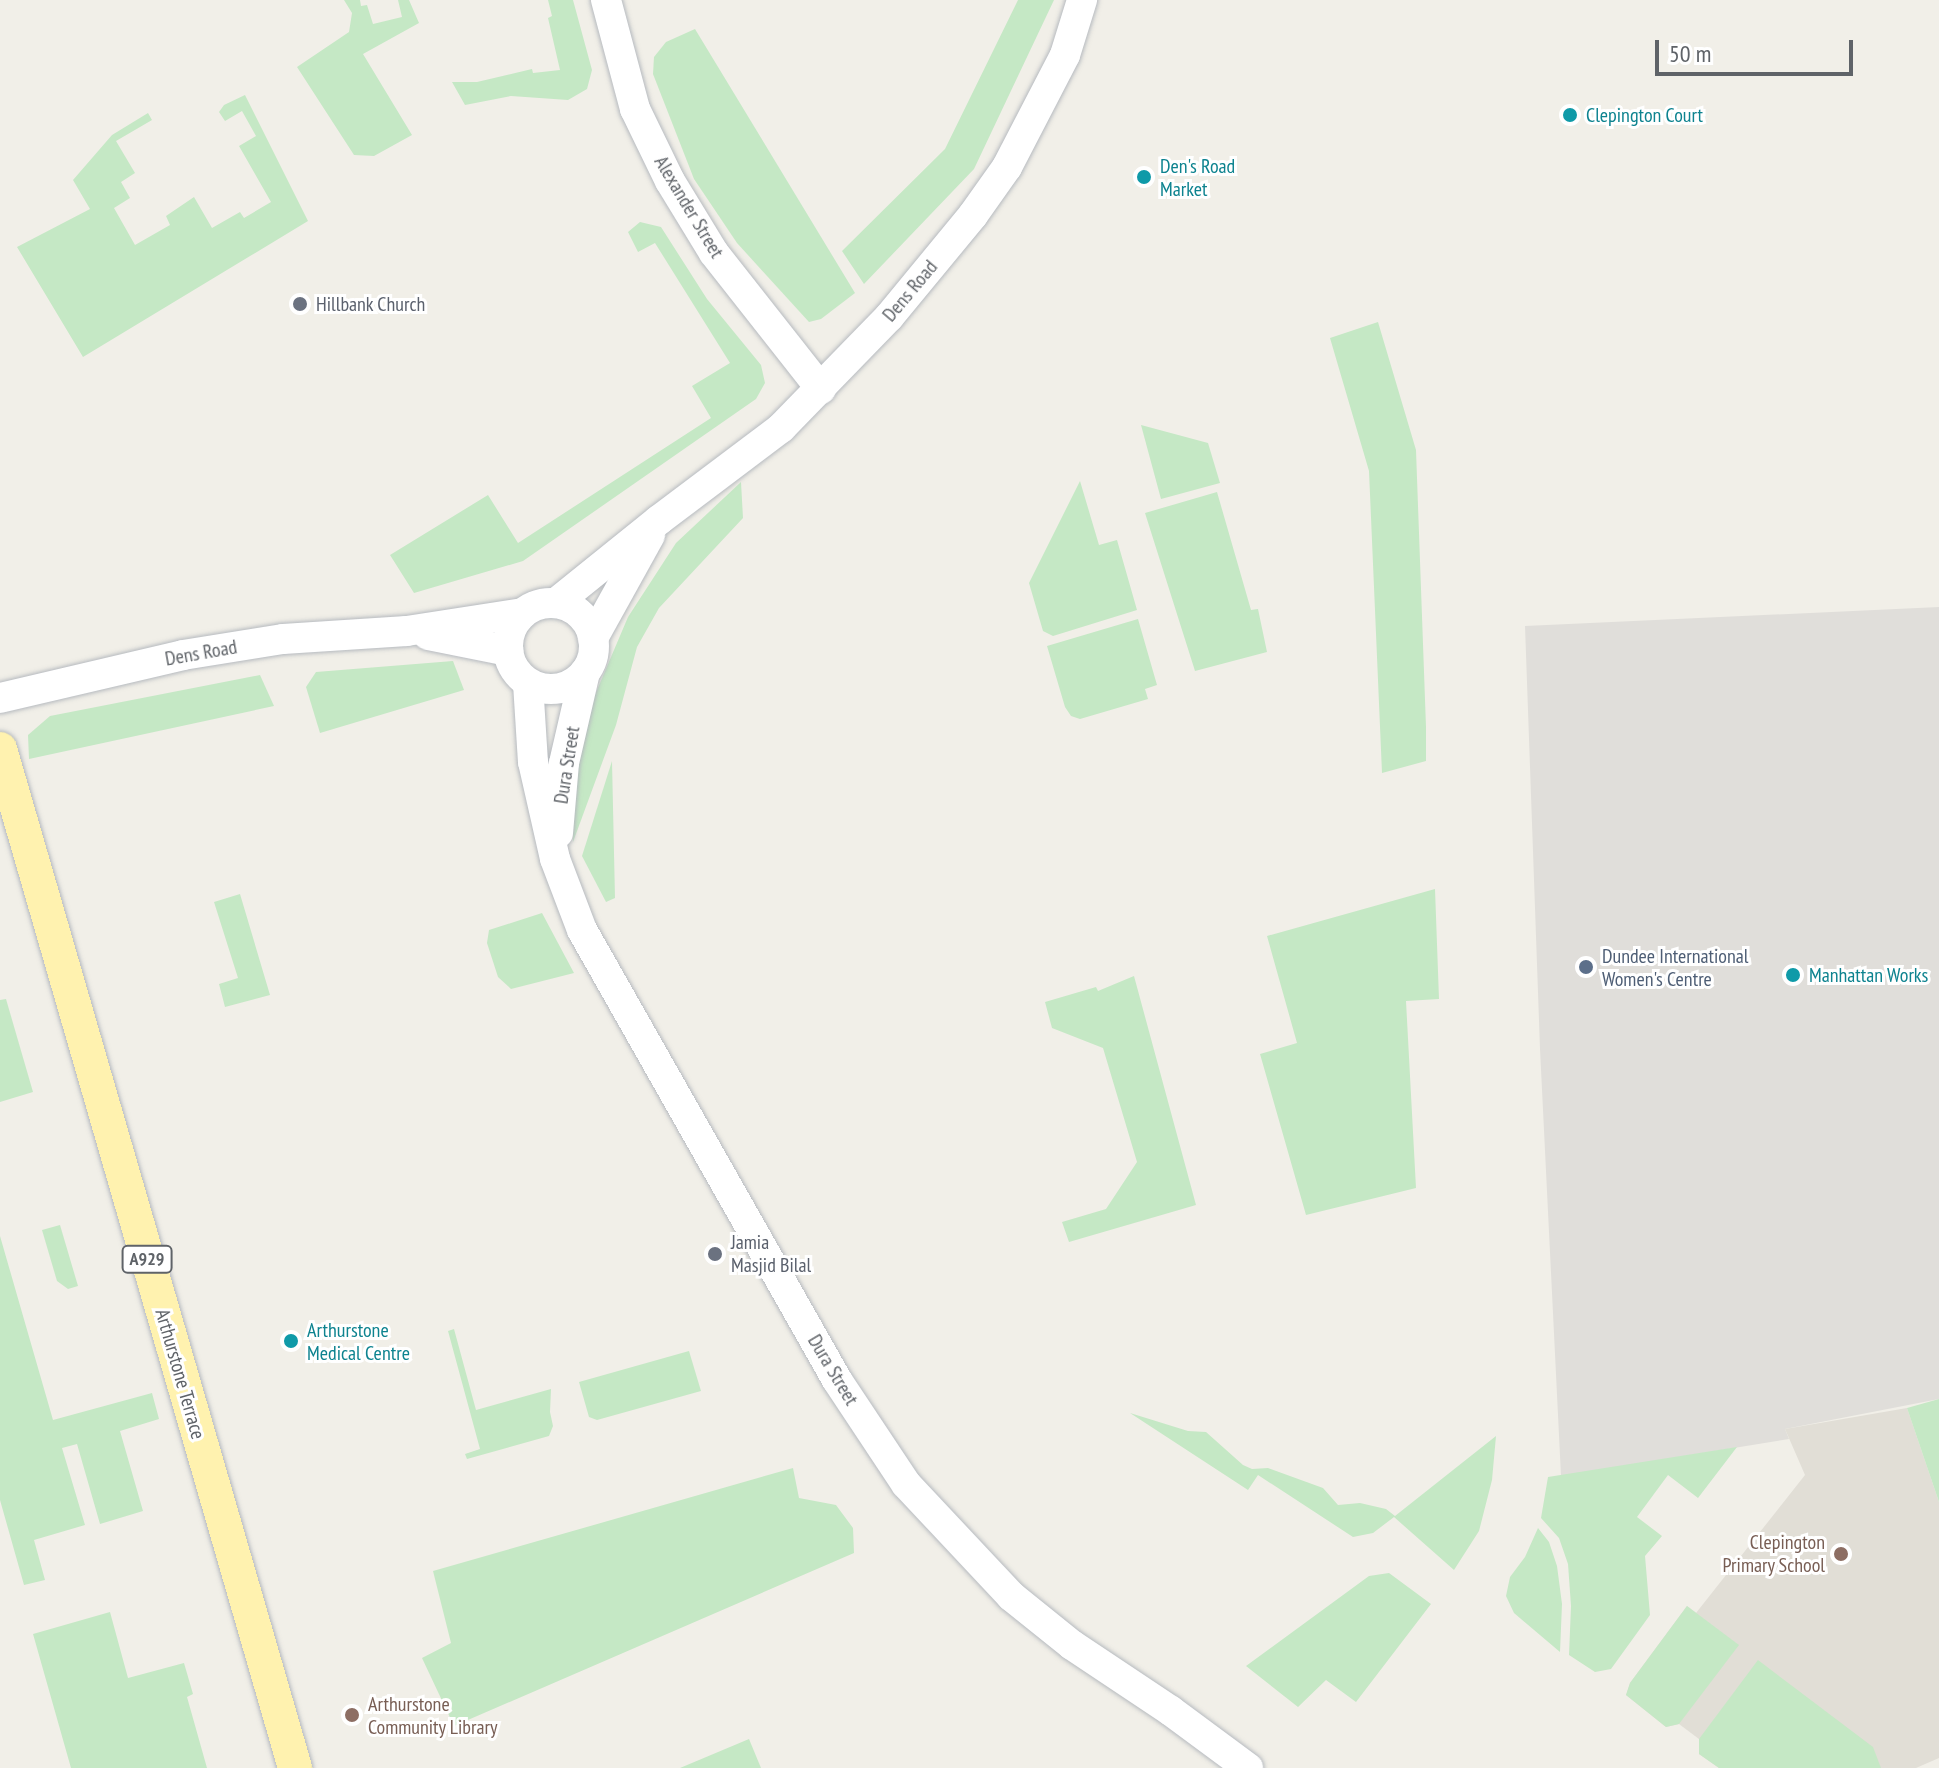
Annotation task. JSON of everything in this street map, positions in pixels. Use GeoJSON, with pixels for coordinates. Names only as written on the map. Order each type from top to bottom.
{"type":"FeatureCollection","features":[{"type":"Feature","properties":{"kind":"main road","name":"Arthurstone Terrace"},"geometry":{"type":"LineString","coordinates":[[0,749],[295,1768]]}},
{"type":"Feature","properties":{"kind":"street","name":"Alexander Street"},"geometry":{"type":"LineString","coordinates":[[606,0],[635,109],[670,181],[714,253],[821,389]]}},
{"type":"Feature","properties":{"kind":"street","name":"Dens Road"},"geometry":{"type":"LineString","coordinates":[[0,698],[198,653],[283,639],[407,631],[523,613],[533,607],[556,603],[659,520],[754,451],[821,389],[924,275],[1007,167],[1039,112],[1065,55],[1082,0]]}},
{"type":"Feature","properties":{"kind":"street","name":"Dens Road"},"geometry":{"type":"LineString","coordinates":[[585,672],[591,662],[593,638],[659,520]]}},
{"type":"Feature","properties":{"kind":"street"},"geometry":{"type":"LineString","coordinates":[[556,603],[580,614],[593,638]]}},
{"type":"Feature","properties":{"kind":"street"},"geometry":{"type":"LineString","coordinates":[[523,613],[511,631],[508,651],[512,664],[528,683],[552,689],[576,681],[585,672]]}},
{"type":"Feature","properties":{"kind":"street","name":"Dens Road"},"geometry":{"type":"LineString","coordinates":[[407,631],[508,651]]}},
{"type":"Feature","properties":{"kind":"street","name":"Dura Street"},"geometry":{"type":"LineString","coordinates":[[555,859],[564,763],[585,672]]}},
{"type":"Feature","properties":{"kind":"street","name":"Dura Street"},"geometry":{"type":"LineString","coordinates":[[528,683],[533,762],[555,859],[582,930],[612,989],[837,1380],[906,1484],[960,1545],[1023,1606],[1072,1645],[1248,1768]]}},
{"type":"Feature","properties":{"kind":"shaded area"},"geometry":{"type":"Polygon","coordinates":[[[1939,607],[1939,1399],[1785,1429],[1789,1439],[1561,1476],[1540,1049],[1525,626],[1939,607]]]}},
{"type":"Feature","properties":{"kind":"shaded area","name":"Clepington Primary School"},"geometry":{"type":"Polygon","coordinates":[[[1907,1408],[1939,1502],[1939,1758],[1916,1768],[1719,1768],[1699,1754],[1699,1739],[1679,1724],[1666,1727],[1626,1695],[1630,1683],[1687,1606],[1696,1613],[1805,1475],[1785,1429],[1907,1408]]]}},
{"type":"Feature","properties":{"kind":"green space"},"geometry":{"type":"Polygon","coordinates":[[[344,0],[360,0],[361,6],[367,5],[373,24],[402,17],[398,0],[409,0],[419,23],[363,54],[412,135],[374,156],[354,155],[297,67],[349,32],[352,13],[344,0]]]}},
{"type":"Feature","properties":{"kind":"green space"},"geometry":{"type":"Polygon","coordinates":[[[548,0],[573,0],[592,70],[587,89],[568,100],[511,96],[465,105],[452,82],[477,82],[532,69],[533,73],[560,70],[548,18],[552,16],[548,0]]]}},
{"type":"Feature","properties":{"kind":"green space"},"geometry":{"type":"Polygon","coordinates":[[[1018,0],[1054,0],[974,169],[864,284],[842,251],[945,149],[1018,0]]]}},
{"type":"Feature","properties":{"kind":"green space"},"geometry":{"type":"Polygon","coordinates":[[[695,29],[855,293],[821,319],[809,322],[737,243],[694,179],[653,74],[654,57],[666,42],[695,29]]]}},
{"type":"Feature","properties":{"kind":"green space"},"geometry":{"type":"Polygon","coordinates":[[[245,95],[308,221],[83,357],[17,247],[90,209],[73,180],[112,135],[148,113],[152,120],[116,141],[135,173],[121,182],[130,198],[114,208],[135,245],[170,225],[166,216],[194,197],[212,228],[240,212],[244,218],[271,202],[239,146],[256,136],[242,111],[225,121],[219,112],[224,105],[245,95]]]}},
{"type":"Feature","properties":{"kind":"green space"},"geometry":{"type":"Polygon","coordinates":[[[640,222],[661,227],[707,299],[761,365],[765,383],[756,399],[523,561],[414,593],[390,555],[488,495],[518,543],[711,418],[692,386],[730,363],[655,243],[638,252],[628,232],[640,222]]]}},
{"type":"Feature","properties":{"kind":"green space"},"geometry":{"type":"Polygon","coordinates":[[[1378,322],[1416,450],[1426,727],[1426,761],[1382,773],[1369,471],[1330,338],[1378,322]]]}},
{"type":"Feature","properties":{"kind":"green space"},"geometry":{"type":"Polygon","coordinates":[[[1141,425],[1208,443],[1220,483],[1161,499],[1141,425]]]}},
{"type":"Feature","properties":{"kind":"green space"},"geometry":{"type":"Polygon","coordinates":[[[1080,481],[1099,545],[1117,540],[1137,610],[1053,636],[1043,631],[1029,583],[1080,481]]]}},
{"type":"Feature","properties":{"kind":"green space"},"geometry":{"type":"Polygon","coordinates":[[[741,482],[743,518],[659,608],[637,647],[616,725],[573,842],[573,776],[586,716],[628,617],[676,543],[741,482]]]}},
{"type":"Feature","properties":{"kind":"green space"},"geometry":{"type":"Polygon","coordinates":[[[1217,492],[1251,610],[1258,609],[1267,652],[1195,671],[1145,513],[1217,492]]]}},
{"type":"Feature","properties":{"kind":"green space"},"geometry":{"type":"Polygon","coordinates":[[[1138,619],[1157,685],[1145,689],[1148,699],[1080,719],[1071,716],[1065,707],[1047,646],[1138,619]]]}},
{"type":"Feature","properties":{"kind":"green space"},"geometry":{"type":"Polygon","coordinates":[[[453,661],[464,690],[320,733],[306,687],[316,672],[453,661]]]}},
{"type":"Feature","properties":{"kind":"green space"},"geometry":{"type":"Polygon","coordinates":[[[260,675],[274,706],[29,759],[28,735],[50,716],[260,675]]]}},
{"type":"Feature","properties":{"kind":"green space"},"geometry":{"type":"Polygon","coordinates":[[[612,761],[615,898],[606,902],[582,856],[612,761]]]}},
{"type":"Feature","properties":{"kind":"green space"},"geometry":{"type":"Polygon","coordinates":[[[1435,889],[1439,999],[1406,1001],[1416,1188],[1306,1215],[1260,1054],[1297,1043],[1267,936],[1435,889]]]}},
{"type":"Feature","properties":{"kind":"green space"},"geometry":{"type":"Polygon","coordinates":[[[240,894],[270,995],[225,1007],[219,984],[238,978],[214,902],[240,894]]]}},
{"type":"Feature","properties":{"kind":"green space"},"geometry":{"type":"Polygon","coordinates":[[[542,913],[574,973],[511,989],[498,977],[487,943],[489,930],[542,913]]]}},
{"type":"Feature","properties":{"kind":"green space"},"geometry":{"type":"Polygon","coordinates":[[[1134,976],[1196,1205],[1069,1242],[1062,1222],[1106,1209],[1137,1162],[1103,1048],[1052,1028],[1045,1002],[1096,987],[1098,991],[1134,976]]]}},
{"type":"Feature","properties":{"kind":"green space"},"geometry":{"type":"Polygon","coordinates":[[[6,999],[33,1092],[0,1102],[0,1000],[6,999]]]}},
{"type":"Feature","properties":{"kind":"green space"},"geometry":{"type":"Polygon","coordinates":[[[60,1225],[78,1286],[68,1289],[57,1281],[42,1230],[60,1225]]]}},
{"type":"Feature","properties":{"kind":"green space"},"geometry":{"type":"Polygon","coordinates":[[[0,1236],[53,1420],[152,1393],[159,1419],[120,1431],[143,1511],[100,1524],[77,1444],[62,1448],[85,1525],[34,1540],[45,1580],[24,1585],[0,1500],[0,1236]]]}},
{"type":"Feature","properties":{"kind":"green space"},"geometry":{"type":"Polygon","coordinates":[[[454,1329],[476,1410],[551,1389],[553,1426],[549,1436],[467,1459],[465,1454],[480,1449],[448,1331],[454,1329]]]}},
{"type":"Feature","properties":{"kind":"green space"},"geometry":{"type":"Polygon","coordinates":[[[689,1351],[701,1391],[597,1420],[589,1417],[579,1382],[689,1351]]]}},
{"type":"Feature","properties":{"kind":"green space"},"geometry":{"type":"Polygon","coordinates":[[[1939,1399],[1939,1502],[1907,1408],[1939,1399]]]}},
{"type":"Feature","properties":{"kind":"green space"},"geometry":{"type":"Polygon","coordinates":[[[1130,1413],[1188,1431],[1206,1432],[1243,1465],[1252,1469],[1268,1468],[1323,1488],[1338,1505],[1360,1503],[1386,1509],[1395,1516],[1496,1436],[1492,1480],[1479,1531],[1454,1570],[1394,1517],[1373,1533],[1353,1537],[1258,1475],[1248,1490],[1130,1413]]]}},
{"type":"Feature","properties":{"kind":"green space"},"geometry":{"type":"Polygon","coordinates":[[[1737,1447],[1698,1498],[1668,1475],[1637,1517],[1662,1536],[1645,1556],[1650,1615],[1611,1669],[1595,1672],[1569,1655],[1571,1606],[1568,1564],[1559,1538],[1541,1518],[1548,1477],[1737,1447]]]}},
{"type":"Feature","properties":{"kind":"green space"},"geometry":{"type":"Polygon","coordinates":[[[793,1468],[799,1498],[836,1505],[853,1528],[854,1553],[454,1726],[422,1658],[451,1643],[433,1571],[793,1468]]]}},
{"type":"Feature","properties":{"kind":"green space"},"geometry":{"type":"Polygon","coordinates":[[[1538,1528],[1549,1542],[1557,1566],[1562,1604],[1560,1652],[1514,1613],[1506,1596],[1510,1577],[1525,1557],[1538,1528]]]}},
{"type":"Feature","properties":{"kind":"green space"},"geometry":{"type":"Polygon","coordinates":[[[1389,1573],[1431,1604],[1356,1702],[1326,1680],[1298,1707],[1246,1666],[1369,1576],[1389,1573]]]}},
{"type":"Feature","properties":{"kind":"green space"},"geometry":{"type":"Polygon","coordinates":[[[1687,1606],[1739,1645],[1679,1724],[1666,1727],[1626,1695],[1630,1683],[1687,1606]]]}},
{"type":"Feature","properties":{"kind":"green space"},"geometry":{"type":"Polygon","coordinates":[[[110,1612],[128,1678],[184,1663],[193,1694],[187,1697],[207,1768],[71,1768],[33,1634],[110,1612]]]}},
{"type":"Feature","properties":{"kind":"green space"},"geometry":{"type":"Polygon","coordinates":[[[1758,1660],[1873,1747],[1881,1768],[1719,1768],[1699,1754],[1699,1739],[1758,1660]]]}},
{"type":"Feature","properties":{"kind":"green space"},"geometry":{"type":"Polygon","coordinates":[[[749,1739],[761,1768],[680,1768],[749,1739]]]}},
{"type":"Feature","properties":{"kind":"place","name":"Clepington Court"},"geometry":{"type":"Point","coordinates":[1570,115]}},
{"type":"Feature","properties":{"kind":"place","name":"Den's Road Market"},"geometry":{"type":"Point","coordinates":[1144,177]}},
{"type":"Feature","properties":{"kind":"place","name":"Hillbank Church"},"geometry":{"type":"Point","coordinates":[300,304]}},
{"type":"Feature","properties":{"kind":"place","name":"Dundee International Women's Centre"},"geometry":{"type":"Point","coordinates":[1586,967]}},
{"type":"Feature","properties":{"kind":"place","name":"Manhattan Works"},"geometry":{"type":"Point","coordinates":[1793,975]}},
{"type":"Feature","properties":{"kind":"place","name":"Jamia Masjid Bilal"},"geometry":{"type":"Point","coordinates":[715,1254]}},
{"type":"Feature","properties":{"kind":"place","name":"Arthurstone Medical Centre"},"geometry":{"type":"Point","coordinates":[291,1341]}},
{"type":"Feature","properties":{"kind":"place","name":"Clepington Primary School"},"geometry":{"type":"Point","coordinates":[1841,1554]}},
{"type":"Feature","properties":{"kind":"place","name":"Arthurstone Community Library"},"geometry":{"type":"Point","coordinates":[352,1715]}}]}
